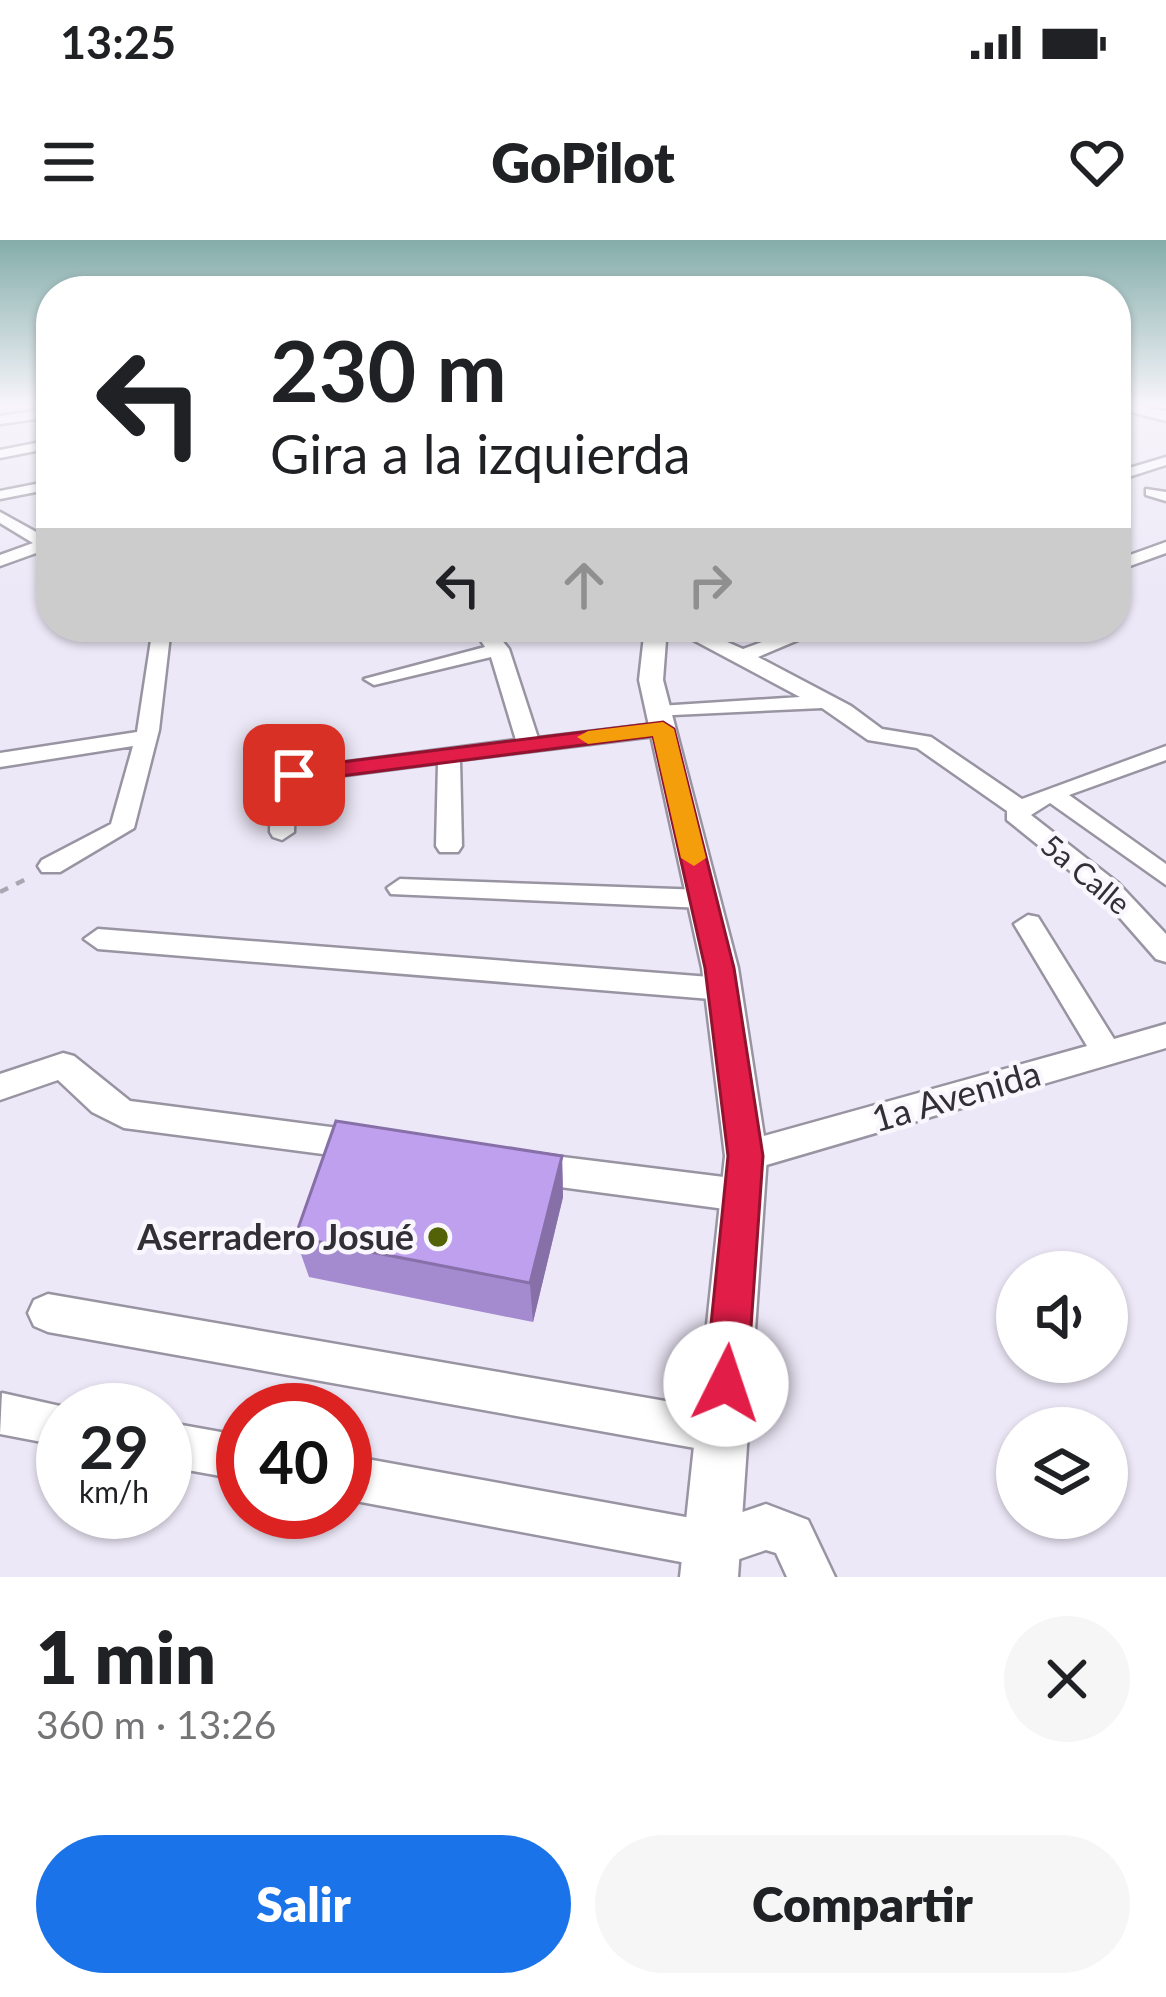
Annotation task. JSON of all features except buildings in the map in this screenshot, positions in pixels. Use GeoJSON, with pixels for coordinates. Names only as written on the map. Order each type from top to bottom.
{"type":"FeatureCollection","features":[{"type":"Feature","properties":{"kind":"street"},"geometry":{"type":"LineString","coordinates":[[0,495],[36,488]]}},
{"type":"Feature","properties":{"kind":"street"},"geometry":{"type":"LineString","coordinates":[[0,517],[28,538],[0,561]]}},
{"type":"Feature","properties":{"kind":"street"},"geometry":{"type":"LineString","coordinates":[[1131,561],[1166,548]]}},
{"type":"Feature","properties":{"kind":"street"},"geometry":{"type":"LineString","coordinates":[[51,866],[122,828],[146,737],[160,642]]}},
{"type":"Feature","properties":{"kind":"street"},"geometry":{"type":"LineString","coordinates":[[493,642],[520,703],[528,744]]}},
{"type":"Feature","properties":{"kind":"street"},"geometry":{"type":"LineString","coordinates":[[655,642],[651,680],[723,989],[743,1175],[711,1561]]}},
{"type":"Feature","properties":{"kind":"street"},"geometry":{"type":"LineString","coordinates":[[711,642],[844,710],[876,735],[923,742],[1020,809]]}},
{"type":"Feature","properties":{"kind":"street"},"geometry":{"type":"LineString","coordinates":[[742,656],[780,642]]}},
{"type":"Feature","properties":{"kind":"street"},"geometry":{"type":"LineString","coordinates":[[374,680],[499,649]]}},
{"type":"Feature","properties":{"kind":"street"},"geometry":{"type":"LineString","coordinates":[[282,832],[283,782],[294,775],[824,702]]}},
{"type":"Feature","properties":{"kind":"street"},"geometry":{"type":"LineString","coordinates":[[0,760],[146,737]]}},
{"type":"Feature","properties":{"kind":"street","name":"5a Calle"},"geometry":{"type":"LineString","coordinates":[[1166,753],[1020,809],[1019,821],[1109,889],[1166,952]]}},
{"type":"Feature","properties":{"kind":"street"},"geometry":{"type":"LineString","coordinates":[[449,755],[449,846]]}},
{"type":"Feature","properties":{"kind":"street"},"geometry":{"type":"LineString","coordinates":[[1054,794],[1166,877]]}},
{"type":"Feature","properties":{"kind":"street"},"geometry":{"type":"LineString","coordinates":[[400,888],[704,899]]}},
{"type":"Feature","properties":{"kind":"street"},"geometry":{"type":"LineString","coordinates":[[1028,924],[1106,1053]]}},
{"type":"Feature","properties":{"kind":"street"},"geometry":{"type":"LineString","coordinates":[[98,939],[723,989]]}},
{"type":"Feature","properties":{"kind":"street","name":"1a Avenida"},"geometry":{"type":"LineString","coordinates":[[743,1175],[1106,1053],[1161,1044]]}},
{"type":"Feature","properties":{"kind":"street"},"geometry":{"type":"LineString","coordinates":[[0,1087],[63,1065],[104,1103],[124,1114],[385,1148]]}},
{"type":"Feature","properties":{"kind":"street"},"geometry":{"type":"LineString","coordinates":[[503,1164],[743,1175]]}},
{"type":"Feature","properties":{"kind":"street"},"geometry":{"type":"LineString","coordinates":[[48,1313],[723,1432]]}},
{"type":"Feature","properties":{"kind":"street"},"geometry":{"type":"LineString","coordinates":[[2,1414],[36,1420]]}},
{"type":"Feature","properties":{"kind":"street"},"geometry":{"type":"LineString","coordinates":[[372,1483],[711,1561],[766,1527],[792,1536],[811,1577]]}},
{"type":"Feature","properties":{"kind":"path"},"geometry":{"type":"LineString","coordinates":[[0,892],[51,866]]}},
{"type":"Feature","properties":{"kind":"slow traffic"},"geometry":{"type":"LineString","coordinates":[[588,737],[663,729],[694,858]]}},
{"type":"Feature","properties":{"kind":"place","name":"Aserradero Josué"},"geometry":{"type":"Point","coordinates":[438,1237]}},
{"type":"Feature","properties":{"kind":"route"},"geometry":{"type":"LineString","coordinates":[[294,775],[663,729],[720,968],[746,1156],[726,1384]]}}]}
